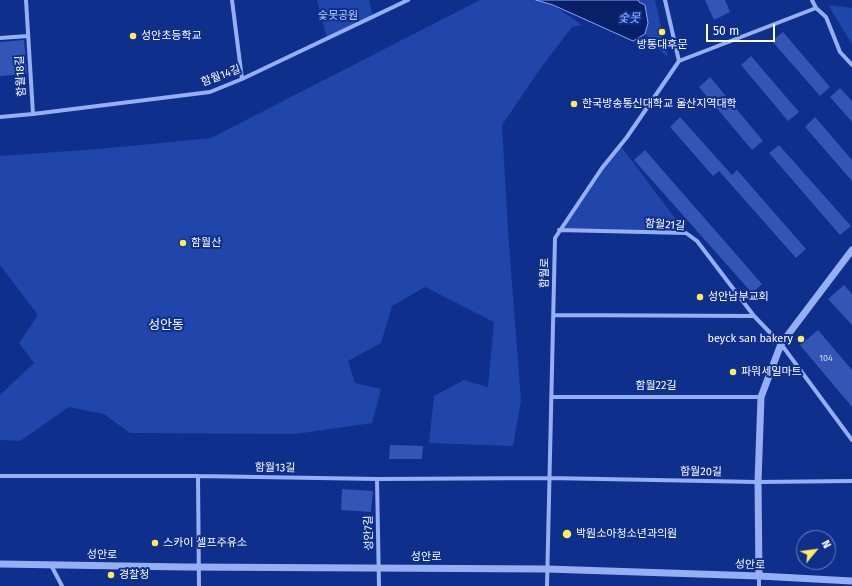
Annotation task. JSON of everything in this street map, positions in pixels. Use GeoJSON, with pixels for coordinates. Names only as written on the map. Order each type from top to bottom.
{"type":"FeatureCollection","features":[{"type":"Feature","properties":{"kind":"street","name":"함월18길"},"geometry":{"type":"LineString","coordinates":[[26,0],[33,114]]}},
{"type":"Feature","properties":{"kind":"street"},"geometry":{"type":"LineString","coordinates":[[232,0],[242,79]]}},
{"type":"Feature","properties":{"kind":"street","name":"함월14길"},"geometry":{"type":"LineString","coordinates":[[0,117],[210,92],[242,79],[408,0]]}},
{"type":"Feature","properties":{"kind":"street"},"geometry":{"type":"LineString","coordinates":[[665,0],[679,61],[816,8]]}},
{"type":"Feature","properties":{"kind":"street"},"geometry":{"type":"LineString","coordinates":[[812,0],[816,8],[826,17],[840,52],[852,65]]}},
{"type":"Feature","properties":{"kind":"street"},"geometry":{"type":"LineString","coordinates":[[0,38],[28,36]]}},
{"type":"Feature","properties":{"kind":"street","name":"함월로"},"geometry":{"type":"LineString","coordinates":[[547,586],[555,238],[602,168],[627,137],[679,61]]}},
{"type":"Feature","properties":{"kind":"street","name":"함월21길"},"geometry":{"type":"LineString","coordinates":[[559,230],[686,233],[697,241],[754,316],[781,344],[852,440]]}},
{"type":"Feature","properties":{"kind":"street"},"geometry":{"type":"LineString","coordinates":[[759,586],[758,482],[761,397],[781,344],[852,250]]}},
{"type":"Feature","properties":{"kind":"street"},"geometry":{"type":"LineString","coordinates":[[554,315],[754,316]]}},
{"type":"Feature","properties":{"kind":"street","name":"함월22길"},"geometry":{"type":"LineString","coordinates":[[551,397],[761,397]]}},
{"type":"Feature","properties":{"kind":"street","name":"함월13길"},"geometry":{"type":"LineString","coordinates":[[0,476],[198,476],[377,479],[549,478]]}},
{"type":"Feature","properties":{"kind":"street"},"geometry":{"type":"LineString","coordinates":[[198,476],[199,586]]}},
{"type":"Feature","properties":{"kind":"street","name":"함월20길"},"geometry":{"type":"LineString","coordinates":[[549,478],[758,482],[852,482]]}},
{"type":"Feature","properties":{"kind":"street","name":"성안7길"},"geometry":{"type":"LineString","coordinates":[[377,479],[379,586]]}},
{"type":"Feature","properties":{"kind":"street","name":"성안로"},"geometry":{"type":"LineString","coordinates":[[0,564],[547,569],[759,576],[852,581]]}},
{"type":"Feature","properties":{"kind":"street"},"geometry":{"type":"LineString","coordinates":[[51,565],[62,586]]}},
{"type":"Feature","properties":{"kind":"green space","name":"숯못공원"},"geometry":{"type":"Polygon","coordinates":[[[317,0],[369,0],[373,17],[327,38],[317,0]]]}},
{"type":"Feature","properties":{"kind":"green space"},"geometry":{"type":"Polygon","coordinates":[[[480,0],[536,0],[553,5],[582,25],[572,27],[540,69],[502,125],[508,231],[521,400],[513,446],[429,443],[434,396],[464,380],[488,387],[494,322],[425,287],[392,306],[381,343],[348,361],[355,383],[381,389],[372,423],[295,434],[130,433],[104,414],[69,407],[20,441],[0,440],[0,395],[34,363],[19,343],[38,315],[0,265],[0,156],[99,149],[211,138],[480,0]]]}},
{"type":"Feature","properties":{"kind":"green space"},"geometry":{"type":"Polygon","coordinates":[[[638,0],[655,0],[668,58],[645,34],[648,23],[638,0]]]}},
{"type":"Feature","properties":{"kind":"green space"},"geometry":{"type":"Polygon","coordinates":[[[828,5],[852,8],[852,44],[828,5]]]}},
{"type":"Feature","properties":{"kind":"green space"},"geometry":{"type":"Polygon","coordinates":[[[620,145],[686,233],[559,230],[620,145]]]}},
{"type":"Feature","properties":{"kind":"water","name":"숯못"},"geometry":{"type":"Polygon","coordinates":[[[536,0],[638,0],[645,5],[648,23],[645,34],[633,41],[553,5],[536,0]]]}},
{"type":"Feature","properties":{"kind":"building"},"geometry":{"type":"Polygon","coordinates":[[[705,0],[725,0],[730,12],[714,20],[705,0]]]}},
{"type":"Feature","properties":{"kind":"building"},"geometry":{"type":"Polygon","coordinates":[[[783,32],[830,87],[820,96],[772,41],[783,32]]]}},
{"type":"Feature","properties":{"kind":"building"},"geometry":{"type":"Polygon","coordinates":[[[24,40],[27,74],[0,76],[0,42],[24,40]]]}},
{"type":"Feature","properties":{"kind":"building"},"geometry":{"type":"Polygon","coordinates":[[[751,56],[799,112],[788,121],[741,65],[751,56]]]}},
{"type":"Feature","properties":{"kind":"building"},"geometry":{"type":"Polygon","coordinates":[[[710,77],[763,141],[752,150],[699,87],[710,77]]]}},
{"type":"Feature","properties":{"kind":"building"},"geometry":{"type":"Polygon","coordinates":[[[840,88],[852,101],[852,122],[830,97],[840,88]]]}},
{"type":"Feature","properties":{"kind":"building"},"geometry":{"type":"Polygon","coordinates":[[[680,117],[732,175],[737,170],[806,249],[796,258],[719,171],[713,176],[670,127],[680,117]]]}},
{"type":"Feature","properties":{"kind":"building"},"geometry":{"type":"Polygon","coordinates":[[[815,117],[852,160],[852,181],[805,127],[815,117]]]}},
{"type":"Feature","properties":{"kind":"building"},"geometry":{"type":"Polygon","coordinates":[[[779,145],[851,226],[840,235],[769,153],[779,145]]]}},
{"type":"Feature","properties":{"kind":"building"},"geometry":{"type":"Polygon","coordinates":[[[645,150],[762,284],[752,293],[634,160],[645,150]]]}},
{"type":"Feature","properties":{"kind":"building"},"geometry":{"type":"Polygon","coordinates":[[[844,285],[852,294],[852,325],[828,299],[844,285]]]}},
{"type":"Feature","properties":{"kind":"building"},"geometry":{"type":"Polygon","coordinates":[[[818,330],[852,370],[852,407],[800,345],[818,330]]]}},
{"type":"Feature","properties":{"kind":"building"},"geometry":{"type":"Polygon","coordinates":[[[390,445],[423,446],[422,459],[389,459],[390,445]]]}},
{"type":"Feature","properties":{"kind":"building"},"geometry":{"type":"Polygon","coordinates":[[[342,489],[373,491],[371,512],[341,510],[342,489]]]}},
{"type":"Feature","properties":{"kind":"place","name":"방통대후문"},"geometry":{"type":"Point","coordinates":[662,32]}},
{"type":"Feature","properties":{"kind":"place","name":"성안초등학교"},"geometry":{"type":"Point","coordinates":[133,36]}},
{"type":"Feature","properties":{"kind":"place","name":"한국방송통신대학교 울산지역대학"},"geometry":{"type":"Point","coordinates":[574,104]}},
{"type":"Feature","properties":{"kind":"place","name":"함월산"},"geometry":{"type":"Point","coordinates":[183,243]}},
{"type":"Feature","properties":{"kind":"place","name":"성안남부교회"},"geometry":{"type":"Point","coordinates":[700,297]}},
{"type":"Feature","properties":{"kind":"place","name":"beyck san bakery"},"geometry":{"type":"Point","coordinates":[801,339]}},
{"type":"Feature","properties":{"kind":"place","name":"파워세일마트"},"geometry":{"type":"Point","coordinates":[733,372]}},
{"type":"Feature","properties":{"kind":"place","name":"박원소아청소년과의원"},"geometry":{"type":"Point","coordinates":[567,534]}},
{"type":"Feature","properties":{"kind":"place","name":"스카이 셀프주유소"},"geometry":{"type":"Point","coordinates":[155,543]}},
{"type":"Feature","properties":{"kind":"place","name":"경찰청"},"geometry":{"type":"Point","coordinates":[111,575]}},
{"type":"Feature","properties":{"kind":"district","name":"성안동"},"geometry":{"type":"Point","coordinates":[166,325]}}]}
